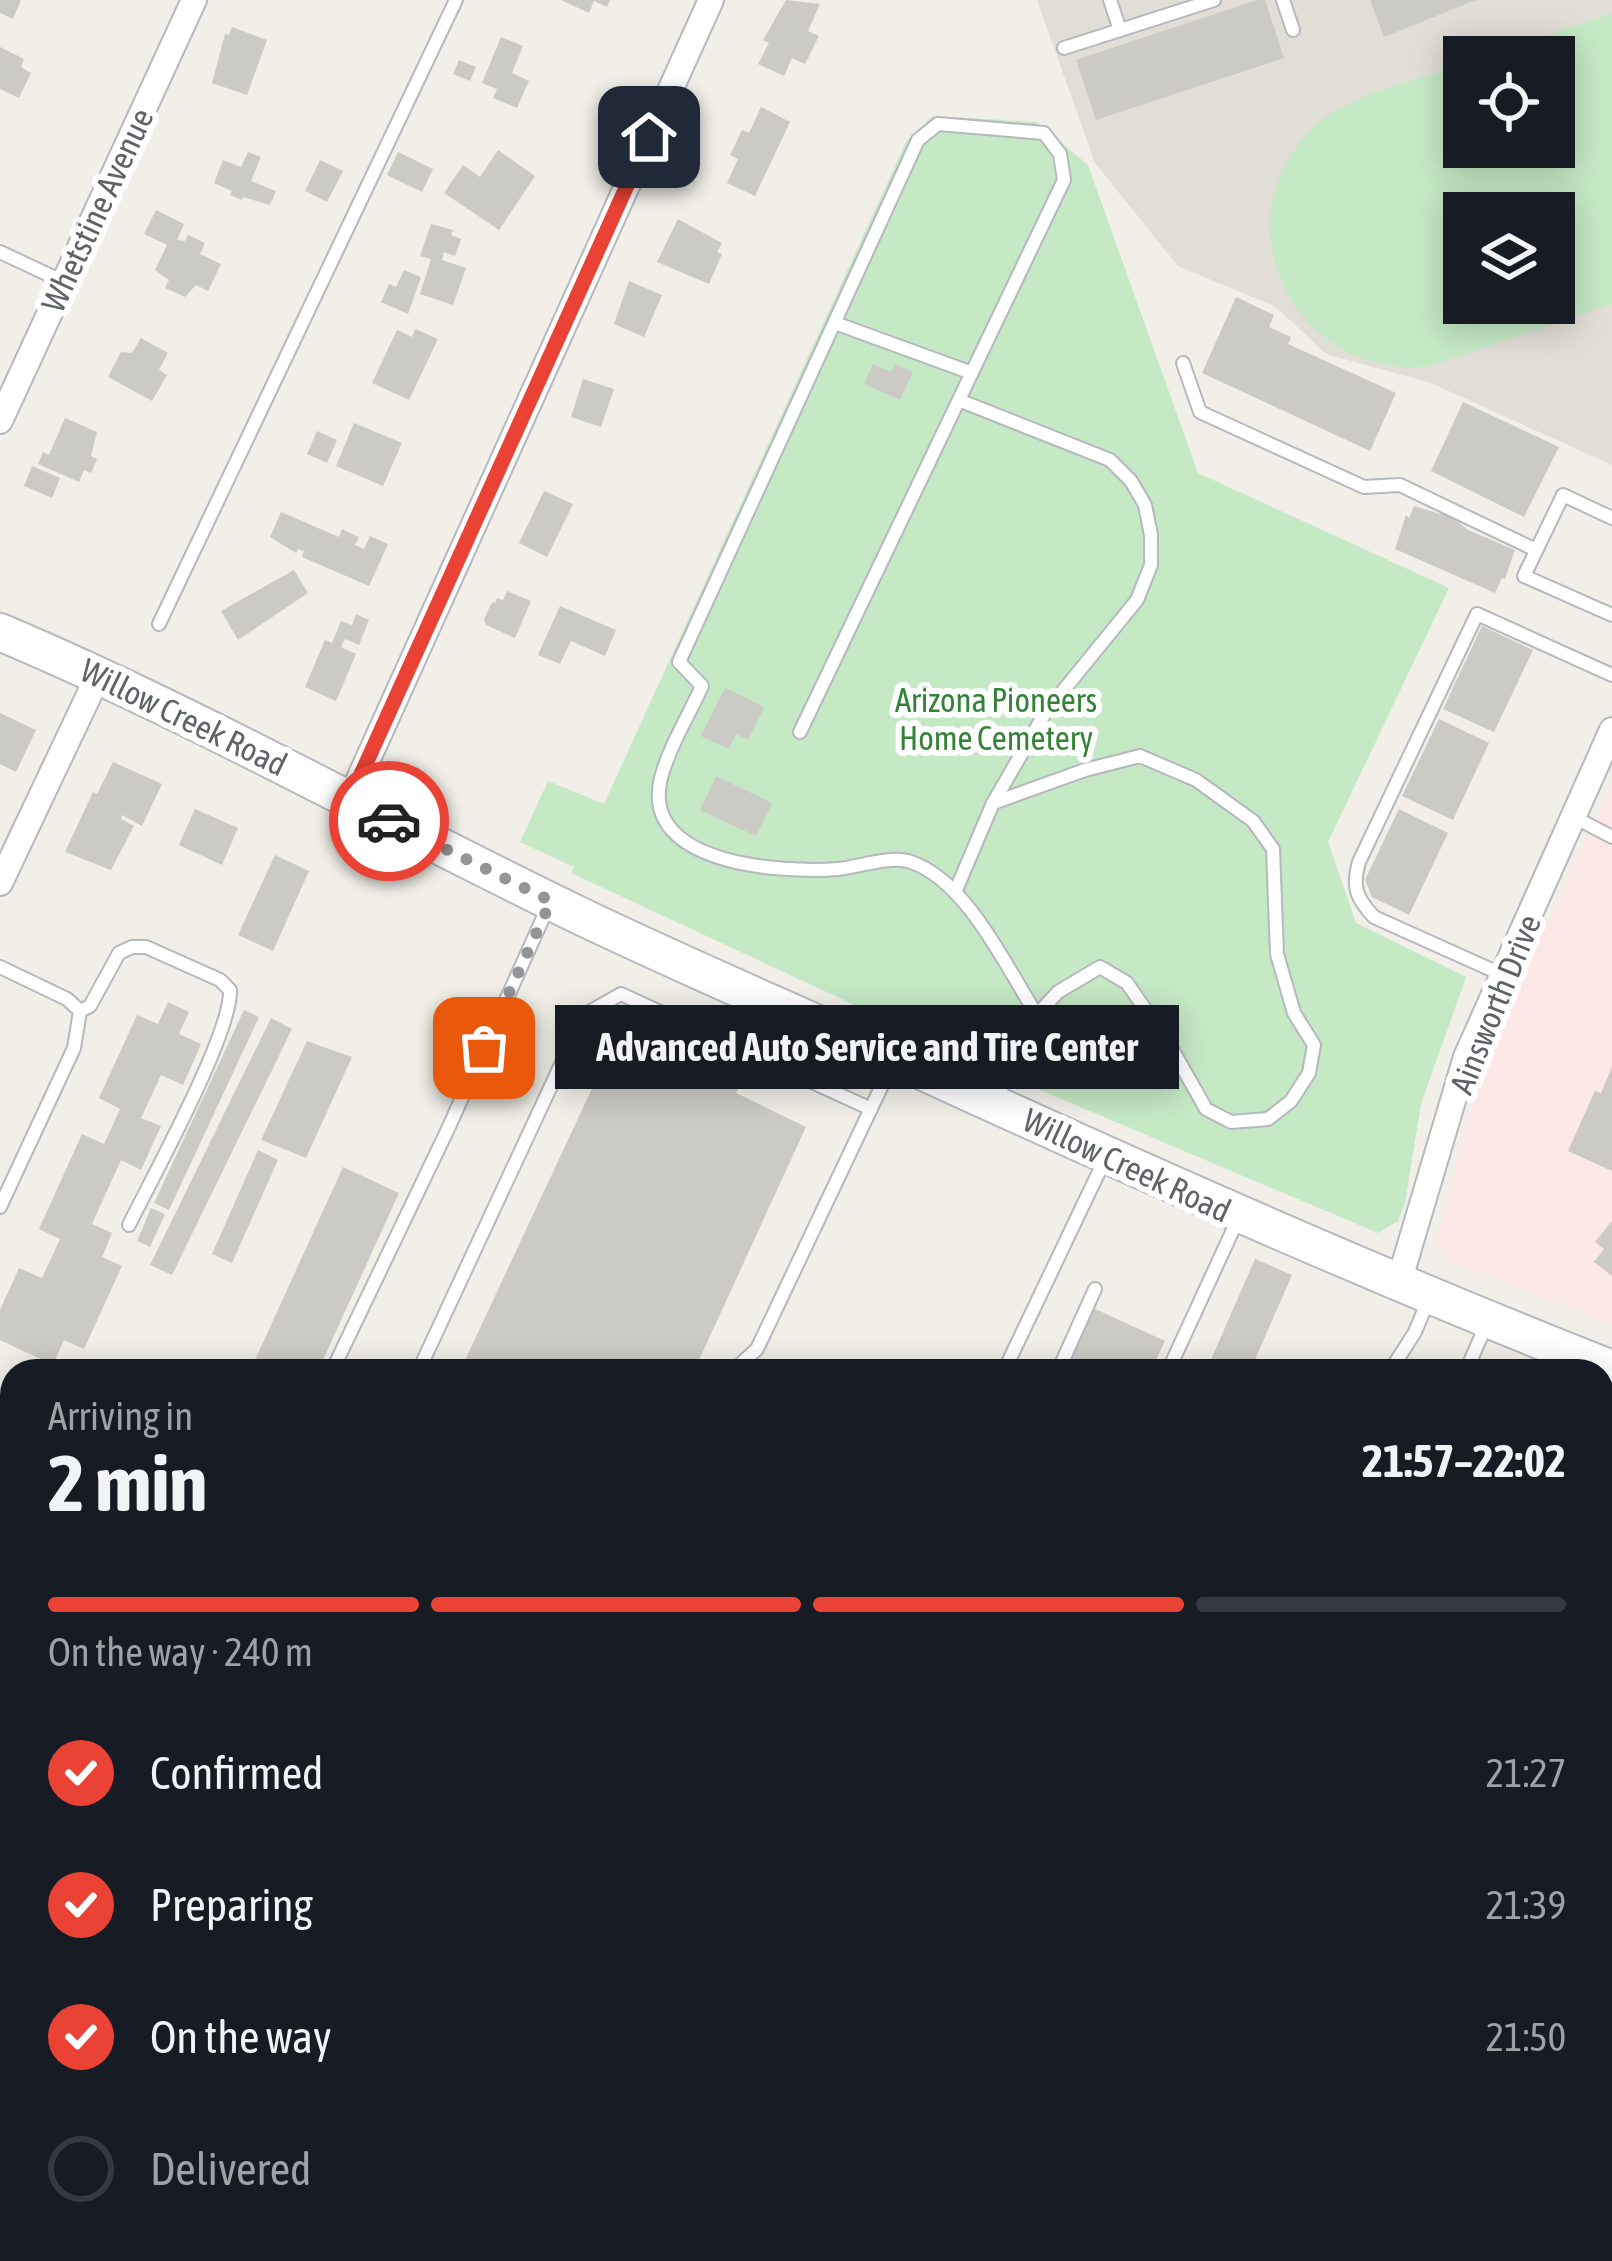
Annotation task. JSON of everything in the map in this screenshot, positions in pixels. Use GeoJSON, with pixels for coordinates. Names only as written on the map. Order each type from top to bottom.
{"type":"FeatureCollection","features":[{"type":"Feature","properties":{"kind":"main road","name":"Willow Creek Road"},"geometry":{"type":"LineString","coordinates":[[0,632],[229,736],[551,901],[994,1105],[1239,1217],[1587,1359]]}},
{"type":"Feature","properties":{"kind":"street","name":"Whetstine Avenue"},"geometry":{"type":"LineString","coordinates":[[0,421],[194,0]]}},
{"type":"Feature","properties":{"kind":"street"},"geometry":{"type":"LineString","coordinates":[[349,801],[710,0]]}},
{"type":"Feature","properties":{"kind":"street"},"geometry":{"type":"LineString","coordinates":[[0,883],[100,674]]}},
{"type":"Feature","properties":{"kind":"street","name":"Ainsworth Drive"},"geometry":{"type":"LineString","coordinates":[[1414,1291],[1466,1058],[1612,730]]}},
{"type":"Feature","properties":{"kind":"lane"},"geometry":{"type":"LineString","coordinates":[[159,624],[456,0]]}},
{"type":"Feature","properties":{"kind":"lane"},"geometry":{"type":"LineString","coordinates":[[1110,0],[1120,30]]}},
{"type":"Feature","properties":{"kind":"lane"},"geometry":{"type":"LineString","coordinates":[[1064,48],[1214,0]]}},
{"type":"Feature","properties":{"kind":"lane"},"geometry":{"type":"LineString","coordinates":[[1283,0],[1293,31]]}},
{"type":"Feature","properties":{"kind":"lane"},"geometry":{"type":"LineString","coordinates":[[800,732],[1064,180],[1060,154],[1044,133],[938,124],[918,140],[679,662],[702,686],[661,779],[660,801],[668,822],[686,842],[716,860],[770,869],[813,869],[908,860],[956,890],[1036,1016]]}},
{"type":"Feature","properties":{"kind":"lane"},"geometry":{"type":"LineString","coordinates":[[0,252],[64,282]]}},
{"type":"Feature","properties":{"kind":"lane"},"geometry":{"type":"LineString","coordinates":[[835,323],[972,373]]}},
{"type":"Feature","properties":{"kind":"lane"},"geometry":{"type":"LineString","coordinates":[[1183,363],[1200,412],[1364,487],[1400,485],[1536,550]]}},
{"type":"Feature","properties":{"kind":"lane"},"geometry":{"type":"LineString","coordinates":[[956,890],[993,803],[1046,712],[1137,600],[1151,565],[1145,506],[1131,481],[1110,460],[961,400]]}},
{"type":"Feature","properties":{"kind":"lane"},"geometry":{"type":"LineString","coordinates":[[1612,518],[1563,495],[1523,576],[1612,615]]}},
{"type":"Feature","properties":{"kind":"lane"},"geometry":{"type":"LineString","coordinates":[[1503,975],[1374,916],[1358,900],[1353,883],[1359,862],[1477,614],[1612,675]]}},
{"type":"Feature","properties":{"kind":"lane"},"geometry":{"type":"LineString","coordinates":[[993,803],[1140,755],[1196,780],[1253,820],[1273,849],[1277,954],[1294,1013],[1314,1045],[1310,1072],[1291,1101],[1268,1119],[1231,1122],[1206,1109],[1127,983],[1100,967],[1058,992],[1036,1016],[994,1105]]}},
{"type":"Feature","properties":{"kind":"lane"},"geometry":{"type":"LineString","coordinates":[[1574,817],[1612,836]]}},
{"type":"Feature","properties":{"kind":"lane"},"geometry":{"type":"LineString","coordinates":[[338,1359],[551,901]]}},
{"type":"Feature","properties":{"kind":"lane"},"geometry":{"type":"LineString","coordinates":[[80,1011],[90,1006],[119,953],[132,947],[146,946],[220,980],[230,990],[230,1007],[216,1042],[129,1225]]}},
{"type":"Feature","properties":{"kind":"lane"},"geometry":{"type":"LineString","coordinates":[[0,968],[67,999],[80,1011]]}},
{"type":"Feature","properties":{"kind":"lane"},"geometry":{"type":"LineString","coordinates":[[424,1359],[584,1015],[621,994],[871,1109]]}},
{"type":"Feature","properties":{"kind":"lane"},"geometry":{"type":"LineString","coordinates":[[0,1207],[74,1048],[80,1011]]}},
{"type":"Feature","properties":{"kind":"lane"},"geometry":{"type":"LineString","coordinates":[[747,1359],[757,1349],[895,1059]]}},
{"type":"Feature","properties":{"kind":"lane"},"geometry":{"type":"LineString","coordinates":[[1010,1359],[1106,1156]]}},
{"type":"Feature","properties":{"kind":"lane"},"geometry":{"type":"LineString","coordinates":[[1174,1359],[1239,1217]]}},
{"type":"Feature","properties":{"kind":"lane"},"geometry":{"type":"LineString","coordinates":[[1063,1359],[1095,1289]]}},
{"type":"Feature","properties":{"kind":"lane"},"geometry":{"type":"LineString","coordinates":[[1398,1359],[1415,1332],[1414,1291]]}},
{"type":"Feature","properties":{"kind":"lane"},"geometry":{"type":"LineString","coordinates":[[1471,1359],[1488,1320]]}},
{"type":"Feature","properties":{"kind":"shaded area"},"geometry":{"type":"Polygon","coordinates":[[[1037,0],[1612,0],[1612,465],[1431,383],[1326,354],[1276,307],[1178,266],[1095,163],[1037,0]]]}},
{"type":"Feature","properties":{"kind":"shaded area"},"geometry":{"type":"Polygon","coordinates":[[[1612,785],[1612,1325],[1448,1260],[1436,1242],[1486,1056],[1612,785]]]}},
{"type":"Feature","properties":{"kind":"green space"},"geometry":{"type":"Polygon","coordinates":[[[1612,13],[1612,304],[1575,317],[1575,192],[1443,192],[1443,324],[1553,324],[1430,366],[1383,364],[1343,349],[1310,323],[1286,290],[1272,250],[1271,209],[1284,167],[1327,116],[1384,89],[1443,71],[1443,168],[1575,168],[1575,36],[1545,36],[1612,13]]]}},
{"type":"Feature","properties":{"kind":"green space","name":"Arizona Pioneers Home Cemetery"},"geometry":{"type":"Polygon","coordinates":[[[933,116],[1037,122],[1088,165],[1198,473],[1449,588],[1328,842],[1356,923],[1466,977],[1421,1104],[1405,1203],[1398,1221],[1378,1233],[1007,1076],[571,873],[574,867],[520,842],[548,781],[604,804],[907,140],[933,116]]]}},
{"type":"Feature","properties":{"kind":"building"},"geometry":{"type":"Polygon","coordinates":[[[0,0],[21,0],[13,19],[0,13],[0,0]]]}},
{"type":"Feature","properties":{"kind":"building"},"geometry":{"type":"Polygon","coordinates":[[[561,0],[610,0],[607,7],[594,1],[589,13],[561,0]]]}},
{"type":"Feature","properties":{"kind":"building"},"geometry":{"type":"Polygon","coordinates":[[[786,0],[820,4],[808,31],[819,36],[805,64],[792,58],[784,76],[758,64],[769,43],[763,40],[786,0]]]}},
{"type":"Feature","properties":{"kind":"building"},"geometry":{"type":"Polygon","coordinates":[[[1265,0],[1284,58],[1096,120],[1076,60],[1265,0]]]}},
{"type":"Feature","properties":{"kind":"building"},"geometry":{"type":"Polygon","coordinates":[[[1370,0],[1476,0],[1384,37],[1370,0]]]}},
{"type":"Feature","properties":{"kind":"building"},"geometry":{"type":"Polygon","coordinates":[[[232,27],[267,40],[247,95],[212,83],[225,34],[232,27]]]}},
{"type":"Feature","properties":{"kind":"building"},"geometry":{"type":"Polygon","coordinates":[[[501,37],[523,46],[512,73],[529,81],[517,108],[493,98],[497,89],[482,83],[501,37]]]}},
{"type":"Feature","properties":{"kind":"building"},"geometry":{"type":"Polygon","coordinates":[[[0,47],[24,59],[21,67],[31,73],[19,98],[0,89],[0,47]]]}},
{"type":"Feature","properties":{"kind":"building"},"geometry":{"type":"Polygon","coordinates":[[[459,60],[476,67],[470,81],[453,74],[459,60]]]}},
{"type":"Feature","properties":{"kind":"building"},"geometry":{"type":"Polygon","coordinates":[[[761,107],[790,122],[755,196],[727,183],[738,159],[730,155],[742,130],[749,133],[761,107]]]}},
{"type":"Feature","properties":{"kind":"building"},"geometry":{"type":"Polygon","coordinates":[[[498,150],[535,176],[499,230],[444,193],[463,165],[480,177],[498,150]]]}},
{"type":"Feature","properties":{"kind":"building"},"geometry":{"type":"Polygon","coordinates":[[[248,152],[261,157],[251,181],[276,191],[270,205],[242,200],[214,183],[223,160],[241,167],[248,152]]]}},
{"type":"Feature","properties":{"kind":"building"},"geometry":{"type":"Polygon","coordinates":[[[398,152],[433,169],[422,192],[387,175],[398,152]]]}},
{"type":"Feature","properties":{"kind":"building"},"geometry":{"type":"Polygon","coordinates":[[[320,160],[343,171],[327,202],[305,191],[320,160]]]}},
{"type":"Feature","properties":{"kind":"building"},"geometry":{"type":"Polygon","coordinates":[[[156,210],[184,224],[177,240],[185,241],[188,235],[205,243],[200,254],[221,264],[208,291],[196,285],[185,297],[165,288],[169,280],[155,270],[167,245],[144,234],[156,210]]]}},
{"type":"Feature","properties":{"kind":"building"},"geometry":{"type":"Polygon","coordinates":[[[678,219],[722,243],[709,284],[657,262],[678,219]]]}},
{"type":"Feature","properties":{"kind":"building"},"geometry":{"type":"Polygon","coordinates":[[[431,224],[453,230],[451,235],[461,239],[455,256],[444,252],[442,260],[466,268],[453,305],[420,294],[431,259],[420,256],[431,224]]]}},
{"type":"Feature","properties":{"kind":"building"},"geometry":{"type":"Polygon","coordinates":[[[404,270],[421,277],[408,314],[381,302],[389,284],[396,287],[404,270]]]}},
{"type":"Feature","properties":{"kind":"building"},"geometry":{"type":"Polygon","coordinates":[[[629,281],[662,295],[644,337],[614,324],[629,281]]]}},
{"type":"Feature","properties":{"kind":"building"},"geometry":{"type":"Polygon","coordinates":[[[1236,297],[1274,315],[1269,327],[1291,337],[1288,344],[1396,393],[1370,451],[1202,373],[1236,297]]]}},
{"type":"Feature","properties":{"kind":"building"},"geometry":{"type":"Polygon","coordinates":[[[415,329],[438,339],[409,400],[372,383],[397,330],[412,337],[415,329]]]}},
{"type":"Feature","properties":{"kind":"building"},"geometry":{"type":"Polygon","coordinates":[[[141,338],[168,353],[159,370],[167,375],[152,401],[108,377],[121,352],[132,353],[141,338]]]}},
{"type":"Feature","properties":{"kind":"building"},"geometry":{"type":"Polygon","coordinates":[[[873,364],[891,372],[895,364],[913,372],[900,400],[864,384],[873,364]]]}},
{"type":"Feature","properties":{"kind":"building"},"geometry":{"type":"Polygon","coordinates":[[[583,379],[614,389],[601,427],[571,417],[583,379]]]}},
{"type":"Feature","properties":{"kind":"building"},"geometry":{"type":"Polygon","coordinates":[[[1463,402],[1559,447],[1524,517],[1431,471],[1463,402]]]}},
{"type":"Feature","properties":{"kind":"building"},"geometry":{"type":"Polygon","coordinates":[[[65,418],[97,432],[91,456],[97,459],[91,473],[84,470],[79,482],[38,464],[43,452],[49,455],[65,418]]]}},
{"type":"Feature","properties":{"kind":"building"},"geometry":{"type":"Polygon","coordinates":[[[354,423],[402,443],[383,486],[336,466],[354,423]]]}},
{"type":"Feature","properties":{"kind":"building"},"geometry":{"type":"Polygon","coordinates":[[[317,431],[337,440],[327,463],[307,454],[317,431]]]}},
{"type":"Feature","properties":{"kind":"building"},"geometry":{"type":"Polygon","coordinates":[[[32,466],[60,478],[52,498],[24,486],[32,466]]]}},
{"type":"Feature","properties":{"kind":"building"},"geometry":{"type":"Polygon","coordinates":[[[544,491],[573,504],[547,557],[519,543],[544,491]]]}},
{"type":"Feature","properties":{"kind":"building"},"geometry":{"type":"Polygon","coordinates":[[[1414,506],[1442,511],[1460,519],[1468,530],[1515,550],[1495,593],[1395,549],[1406,515],[1409,518],[1414,506]]]}},
{"type":"Feature","properties":{"kind":"building"},"geometry":{"type":"Polygon","coordinates":[[[281,512],[339,537],[342,529],[359,537],[355,545],[364,549],[370,536],[388,544],[369,586],[302,557],[304,551],[296,553],[270,537],[281,512]]]}},
{"type":"Feature","properties":{"kind":"building"},"geometry":{"type":"Polygon","coordinates":[[[294,570],[308,593],[238,640],[221,611],[294,570]]]}},
{"type":"Feature","properties":{"kind":"building"},"geometry":{"type":"Polygon","coordinates":[[[507,591],[531,601],[515,638],[486,625],[484,619],[492,602],[503,600],[507,591]]]}},
{"type":"Feature","properties":{"kind":"building"},"geometry":{"type":"Polygon","coordinates":[[[560,606],[616,630],[605,656],[571,641],[560,664],[538,655],[560,606]]]}},
{"type":"Feature","properties":{"kind":"building"},"geometry":{"type":"Polygon","coordinates":[[[356,614],[369,620],[359,645],[345,639],[341,647],[356,654],[336,701],[305,687],[325,640],[332,643],[341,621],[352,625],[356,614]]]}},
{"type":"Feature","properties":{"kind":"building"},"geometry":{"type":"Polygon","coordinates":[[[1482,626],[1533,650],[1494,732],[1443,709],[1482,626]]]}},
{"type":"Feature","properties":{"kind":"building"},"geometry":{"type":"Polygon","coordinates":[[[725,688],[764,707],[748,740],[736,734],[728,749],[701,736],[725,688]]]}},
{"type":"Feature","properties":{"kind":"building"},"geometry":{"type":"Polygon","coordinates":[[[0,713],[36,730],[16,772],[0,764],[0,713]]]}},
{"type":"Feature","properties":{"kind":"building"},"geometry":{"type":"Polygon","coordinates":[[[1439,719],[1489,743],[1453,820],[1402,796],[1439,719]]]}},
{"type":"Feature","properties":{"kind":"building"},"geometry":{"type":"Polygon","coordinates":[[[113,762],[162,784],[142,826],[122,815],[121,819],[134,826],[111,870],[65,852],[113,762]]]}},
{"type":"Feature","properties":{"kind":"building"},"geometry":{"type":"Polygon","coordinates":[[[716,776],[772,803],[756,836],[700,810],[716,776]]]}},
{"type":"Feature","properties":{"kind":"building"},"geometry":{"type":"Polygon","coordinates":[[[195,809],[238,828],[222,865],[179,845],[195,809]]]}},
{"type":"Feature","properties":{"kind":"building"},"geometry":{"type":"Polygon","coordinates":[[[1399,809],[1448,833],[1409,915],[1372,897],[1365,880],[1399,809]]]}},
{"type":"Feature","properties":{"kind":"building"},"geometry":{"type":"Polygon","coordinates":[[[275,855],[309,871],[273,951],[238,935],[275,855]]]}},
{"type":"Feature","properties":{"kind":"building"},"geometry":{"type":"Polygon","coordinates":[[[168,1002],[189,1012],[179,1034],[201,1044],[183,1085],[161,1075],[141,1118],[161,1126],[141,1170],[121,1160],[92,1224],[112,1233],[102,1257],[122,1266],[84,1349],[64,1340],[56,1359],[40,1359],[0,1340],[0,1310],[19,1268],[42,1278],[60,1239],[39,1229],[82,1134],[104,1144],[120,1109],[99,1098],[137,1015],[158,1024],[168,1002]]]}},
{"type":"Feature","properties":{"kind":"building"},"geometry":{"type":"Polygon","coordinates":[[[244,1010],[259,1017],[169,1210],[154,1203],[244,1010]]]}},
{"type":"Feature","properties":{"kind":"building"},"geometry":{"type":"Polygon","coordinates":[[[644,1012],[751,1059],[736,1093],[806,1127],[700,1359],[466,1359],[624,1020],[644,1012]]]}},
{"type":"Feature","properties":{"kind":"building"},"geometry":{"type":"Polygon","coordinates":[[[271,1018],[292,1029],[172,1275],[150,1265],[271,1018]]]}},
{"type":"Feature","properties":{"kind":"building"},"geometry":{"type":"Polygon","coordinates":[[[307,1041],[352,1057],[306,1158],[261,1140],[307,1041]]]}},
{"type":"Feature","properties":{"kind":"building"},"geometry":{"type":"Polygon","coordinates":[[[1612,1067],[1612,1171],[1568,1151],[1595,1091],[1601,1093],[1612,1067]]]}},
{"type":"Feature","properties":{"kind":"building"},"geometry":{"type":"Polygon","coordinates":[[[258,1150],[278,1160],[232,1263],[212,1254],[258,1150]]]}},
{"type":"Feature","properties":{"kind":"building"},"geometry":{"type":"Polygon","coordinates":[[[343,1167],[399,1193],[323,1359],[255,1359],[343,1167]]]}},
{"type":"Feature","properties":{"kind":"building"},"geometry":{"type":"Polygon","coordinates":[[[151,1208],[165,1214],[150,1247],[137,1241],[151,1208]]]}},
{"type":"Feature","properties":{"kind":"building"},"geometry":{"type":"Polygon","coordinates":[[[1612,1221],[1612,1276],[1594,1262],[1604,1249],[1595,1242],[1612,1221]]]}},
{"type":"Feature","properties":{"kind":"building"},"geometry":{"type":"Polygon","coordinates":[[[1255,1259],[1292,1275],[1255,1359],[1211,1359],[1255,1259]]]}},
{"type":"Feature","properties":{"kind":"building"},"geometry":{"type":"Polygon","coordinates":[[[1093,1308],[1165,1341],[1157,1359],[1070,1359],[1093,1308]]]}},
{"type":"Feature","properties":{"kind":"way so far"},"geometry":{"type":"LineString","coordinates":[[389,821],[551,901],[484,1048]]}},
{"type":"Feature","properties":{"kind":"place","name":"Advanced Auto Service and Tire Center"},"geometry":{"type":"Point","coordinates":[484,1048]}},
{"type":"Feature","properties":{"kind":"route"},"geometry":{"type":"LineString","coordinates":[[389,821],[349,801],[649,137]]}}]}
